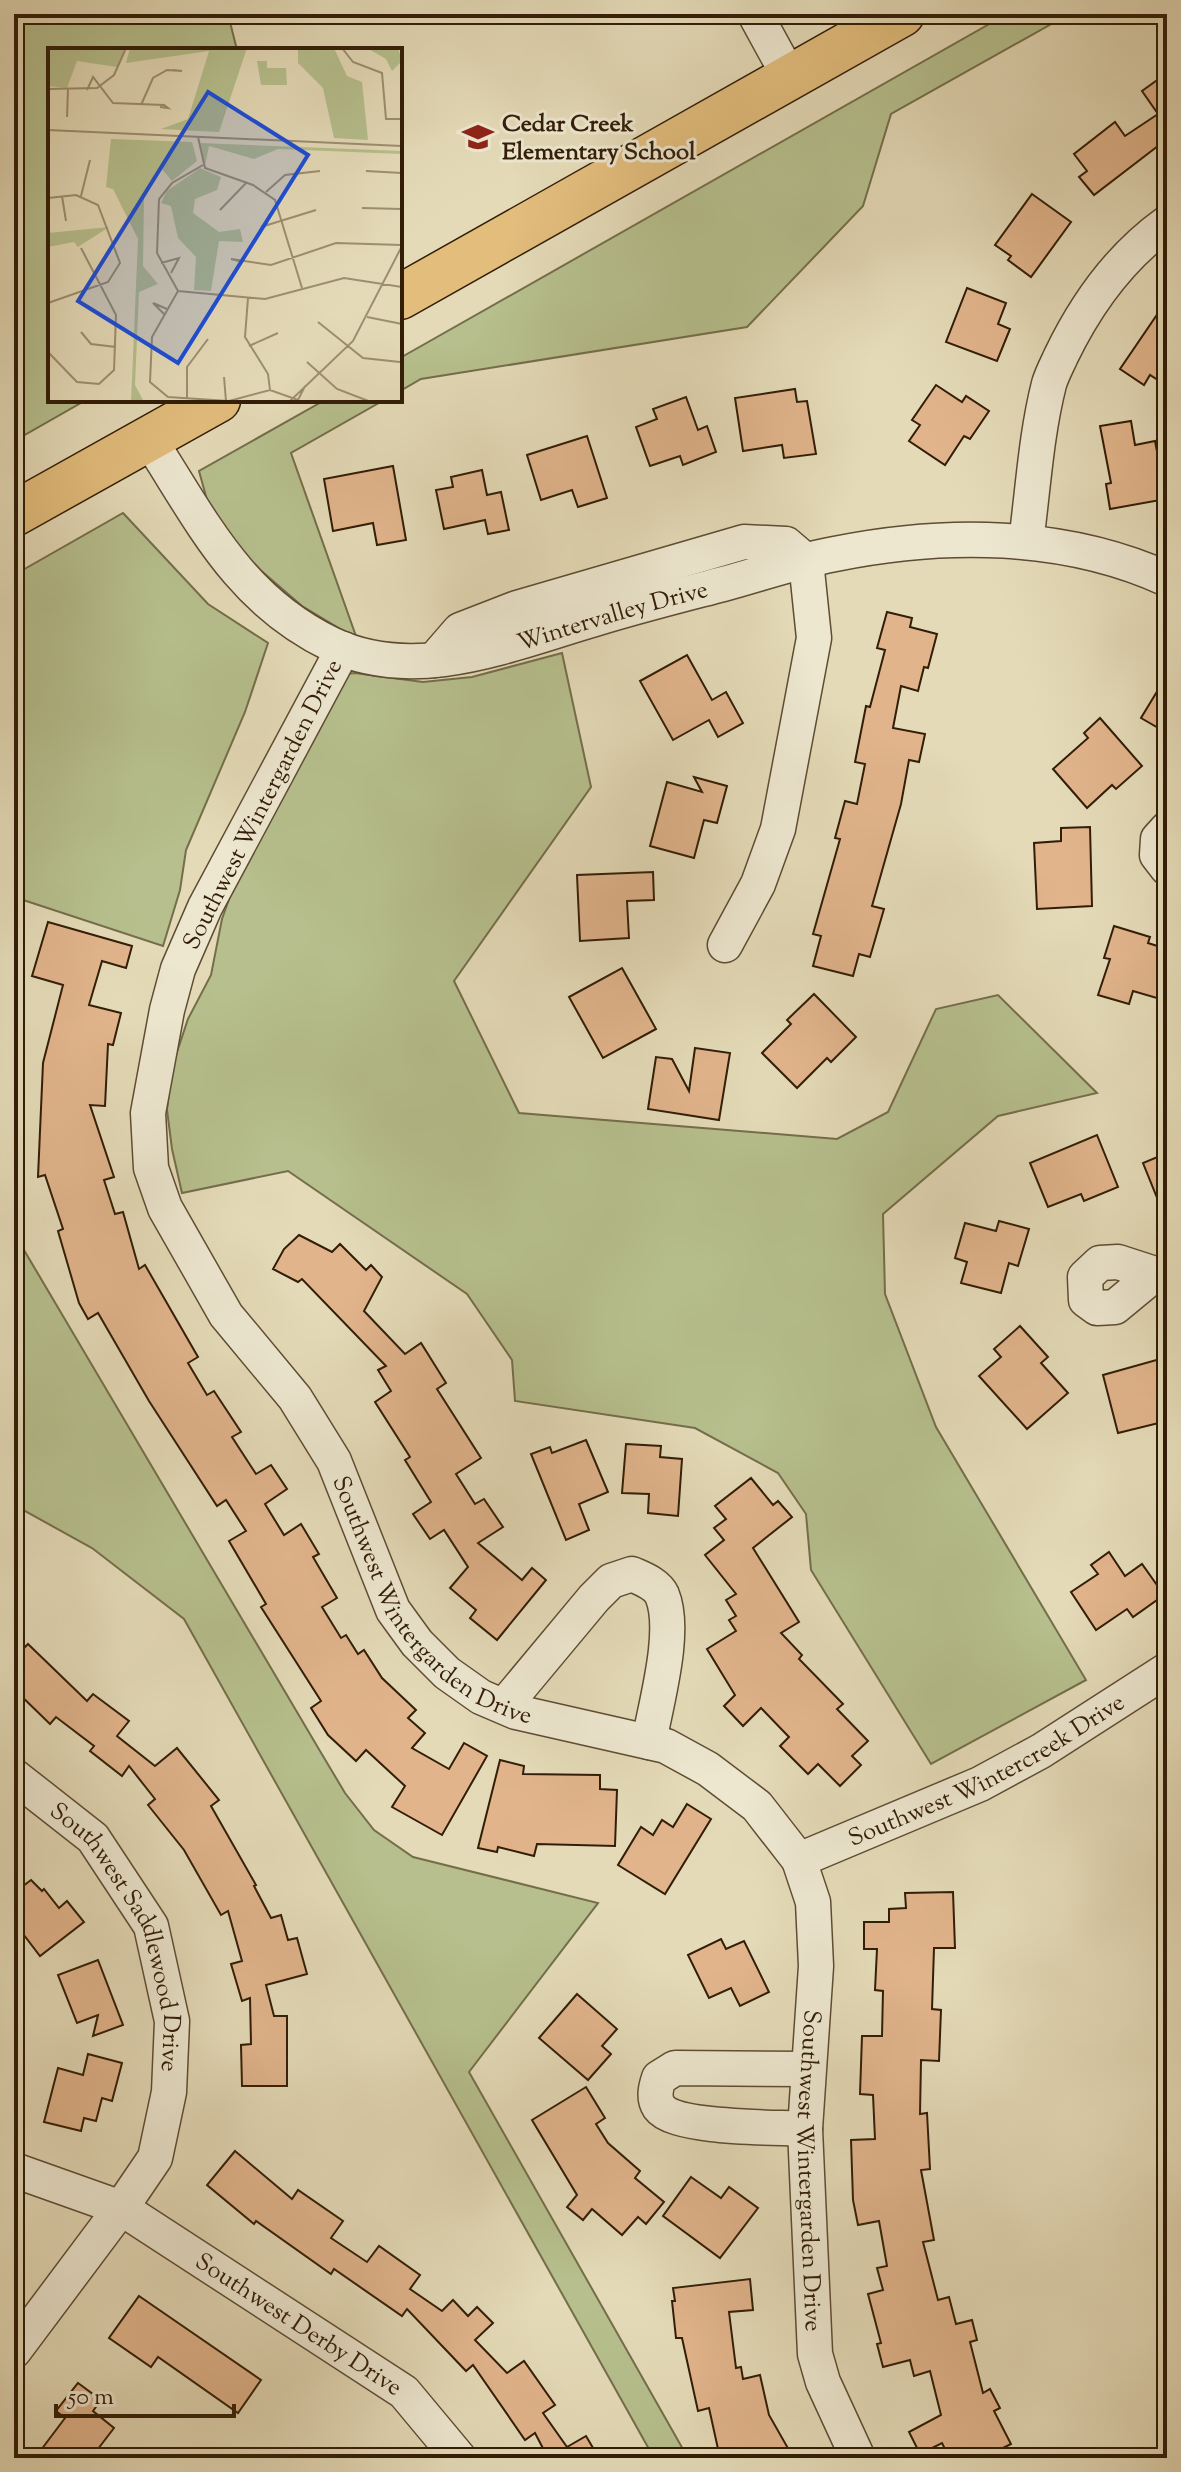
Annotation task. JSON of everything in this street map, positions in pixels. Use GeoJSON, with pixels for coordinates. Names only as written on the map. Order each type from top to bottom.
{"type":"FeatureCollection","features":[{"type":"Feature","properties":{"kind":"main road"},"geometry":{"type":"LineString","coordinates":[[402,296],[902,14]]}},
{"type":"Feature","properties":{"kind":"main road"},"geometry":{"type":"LineString","coordinates":[[14,514],[214,402]]}},
{"type":"Feature","properties":{"kind":"street"},"geometry":{"type":"LineString","coordinates":[[755,14],[790,78]]}},
{"type":"Feature","properties":{"kind":"street"},"geometry":{"type":"LineString","coordinates":[[1026,542],[1050,381],[1076,325],[1098,294],[1148,236],[1167,223]]}},
{"type":"Feature","properties":{"kind":"street","name":"Wintervalley Drive"},"geometry":{"type":"LineString","coordinates":[[149,439],[222,555],[250,587],[289,619],[330,644],[375,657],[411,662],[473,656],[596,618],[833,554],[957,539],[1066,547],[1144,568],[1167,579]]}},
{"type":"Feature","properties":{"kind":"street"},"geometry":{"type":"LineString","coordinates":[[725,945],[758,884],[778,829],[814,638],[806,561]]}},
{"type":"Feature","properties":{"kind":"street","name":"Southwest Wintergarden Drive"},"geometry":{"type":"LineString","coordinates":[[343,649],[205,907],[178,969],[167,1010],[148,1113],[151,1168],[165,1208],[226,1315],[295,1398],[334,1461],[393,1610],[417,1643],[447,1673],[481,1697],[565,1725],[666,1746],[708,1769],[757,1806],[799,1860],[813,1902],[816,1966],[805,2129],[815,2354],[823,2382],[858,2458]]}},
{"type":"Feature","properties":{"kind":"street"},"geometry":{"type":"LineString","coordinates":[[1167,829],[1158,839],[1157,855],[1167,868]]}},
{"type":"Feature","properties":{"kind":"street"},"geometry":{"type":"LineString","coordinates":[[504,1706],[594,1598],[611,1581],[632,1574],[648,1581],[661,1593],[669,1628],[649,1742]]}},
{"type":"Feature","properties":{"kind":"street","name":"Southwest Wintercreek Drive"},"geometry":{"type":"LineString","coordinates":[[799,1860],[980,1784],[1041,1751],[1167,1670]]}},
{"type":"Feature","properties":{"kind":"street","name":"Southwest Saddlewood Drive"},"geometry":{"type":"LineString","coordinates":[[14,1776],[93,1838],[151,1926],[172,2021],[169,2092],[155,2158],[14,2351]]}},
{"type":"Feature","properties":{"kind":"street"},"geometry":{"type":"LineString","coordinates":[[805,2129],[688,2122],[669,2116],[658,2106],[655,2091],[659,2078],[675,2068],[807,2069]]}},
{"type":"Feature","properties":{"kind":"street","name":"Southwest Derby Drive"},"geometry":{"type":"LineString","coordinates":[[14,2170],[121,2208],[404,2392],[459,2458]]}},
{"type":"Feature","properties":{"kind":"green space"},"geometry":{"type":"Polygon","coordinates":[[[14,14],[228,14],[236,48],[48,48],[48,402],[82,402],[14,441],[14,14]]]}},
{"type":"Feature","properties":{"kind":"green space"},"geometry":{"type":"Polygon","coordinates":[[[1007,14],[1069,14],[891,114],[863,206],[747,327],[421,379],[402,390],[402,357],[1007,14]]]}},
{"type":"Feature","properties":{"kind":"green space"},"geometry":{"type":"Polygon","coordinates":[[[321,402],[380,402],[291,453],[357,639],[302,606],[250,561],[207,500],[199,471],[321,402]]]}},
{"type":"Feature","properties":{"kind":"green space"},"geometry":{"type":"Polygon","coordinates":[[[123,513],[208,604],[268,643],[245,712],[186,850],[180,890],[163,946],[14,897],[14,575],[123,513]]]}},
{"type":"Feature","properties":{"kind":"green space"},"geometry":{"type":"Polygon","coordinates":[[[562,653],[591,787],[454,981],[519,1113],[837,1139],[888,1112],[936,1009],[998,995],[1097,1093],[998,1116],[883,1214],[885,1294],[936,1427],[1086,1680],[931,1764],[811,1570],[806,1514],[778,1473],[695,1428],[515,1401],[512,1360],[467,1294],[288,1171],[182,1193],[167,1110],[172,1067],[188,1019],[211,975],[222,919],[233,888],[345,674],[423,682],[472,677],[562,653]]]}},
{"type":"Feature","properties":{"kind":"green space"},"geometry":{"type":"Polygon","coordinates":[[[14,1226],[21,1245],[345,1793],[374,1830],[413,1857],[598,1903],[469,2072],[688,2458],[654,2458],[184,1619],[92,1548],[14,1505],[14,1226]]]}},
{"type":"Feature","properties":{"kind":"building"},"geometry":{"type":"Polygon","coordinates":[[[1167,73],[1167,139],[1094,195],[1079,177],[1087,171],[1074,154],[1115,122],[1125,136],[1158,114],[1142,91],[1167,73]]]}},
{"type":"Feature","properties":{"kind":"building"},"geometry":{"type":"Polygon","coordinates":[[[1032,194],[1071,222],[1031,277],[1008,260],[1011,256],[995,245],[1032,194]]]}},
{"type":"Feature","properties":{"kind":"building"},"geometry":{"type":"Polygon","coordinates":[[[967,288],[1006,303],[998,324],[1010,329],[997,361],[946,342],[967,288]]]}},
{"type":"Feature","properties":{"kind":"building"},"geometry":{"type":"Polygon","coordinates":[[[1167,300],[1167,386],[1150,375],[1144,385],[1120,369],[1167,300]]]}},
{"type":"Feature","properties":{"kind":"building"},"geometry":{"type":"Polygon","coordinates":[[[936,385],[962,402],[966,396],[989,411],[970,439],[964,436],[945,465],[909,441],[920,425],[912,420],[936,385]]]}},
{"type":"Feature","properties":{"kind":"building"},"geometry":{"type":"Polygon","coordinates":[[[795,389],[797,402],[807,401],[816,454],[784,458],[782,445],[743,451],[735,398],[795,389]]]}},
{"type":"Feature","properties":{"kind":"building"},"geometry":{"type":"Polygon","coordinates":[[[686,397],[698,430],[707,426],[716,452],[683,465],[680,456],[650,466],[636,427],[657,419],[653,409],[686,397]]]}},
{"type":"Feature","properties":{"kind":"building"},"geometry":{"type":"Polygon","coordinates":[[[1131,421],[1135,445],[1155,441],[1166,499],[1110,509],[1106,484],[1111,483],[1100,426],[1131,421]]]}},
{"type":"Feature","properties":{"kind":"building"},"geometry":{"type":"Polygon","coordinates":[[[587,436],[607,498],[578,507],[572,490],[541,500],[527,455],[587,436]]]}},
{"type":"Feature","properties":{"kind":"building"},"geometry":{"type":"Polygon","coordinates":[[[393,466],[406,540],[377,545],[373,523],[333,531],[324,479],[393,466]]]}},
{"type":"Feature","properties":{"kind":"building"},"geometry":{"type":"Polygon","coordinates":[[[482,470],[487,495],[501,492],[509,530],[488,534],[485,520],[444,529],[436,490],[453,487],[451,477],[482,470]]]}},
{"type":"Feature","properties":{"kind":"building"},"geometry":{"type":"Polygon","coordinates":[[[887,612],[912,618],[910,627],[937,634],[918,691],[901,686],[893,728],[925,734],[919,762],[909,760],[901,804],[872,906],[884,909],[870,957],[859,954],[853,976],[813,966],[821,936],[813,934],[840,839],[835,838],[845,801],[857,804],[865,764],[855,762],[866,706],[870,707],[885,650],[877,648],[887,612]]]}},
{"type":"Feature","properties":{"kind":"building"},"geometry":{"type":"Polygon","coordinates":[[[687,655],[712,700],[726,692],[743,723],[718,737],[709,720],[673,740],[640,681],[687,655]]]}},
{"type":"Feature","properties":{"kind":"building"},"geometry":{"type":"Polygon","coordinates":[[[1167,675],[1167,733],[1141,718],[1167,675]]]}},
{"type":"Feature","properties":{"kind":"building"},"geometry":{"type":"Polygon","coordinates":[[[1100,718],[1142,766],[1116,789],[1112,785],[1087,808],[1053,769],[1088,738],[1084,733],[1100,718]]]}},
{"type":"Feature","properties":{"kind":"building"},"geometry":{"type":"Polygon","coordinates":[[[694,777],[727,786],[717,823],[704,820],[694,858],[650,846],[667,782],[702,792],[694,777]]]}},
{"type":"Feature","properties":{"kind":"building"},"geometry":{"type":"Polygon","coordinates":[[[1090,827],[1092,906],[1037,909],[1034,843],[1061,841],[1061,828],[1090,827]]]}},
{"type":"Feature","properties":{"kind":"building"},"geometry":{"type":"Polygon","coordinates":[[[653,872],[654,900],[627,901],[629,938],[580,941],[577,875],[653,872]]]}},
{"type":"Feature","properties":{"kind":"building"},"geometry":{"type":"Polygon","coordinates":[[[48,922],[132,946],[126,968],[102,961],[89,1005],[121,1013],[113,1045],[108,1044],[105,1106],[90,1105],[114,1177],[104,1180],[115,1214],[123,1212],[139,1269],[145,1265],[198,1357],[188,1363],[207,1395],[214,1391],[241,1432],[232,1437],[256,1474],[271,1465],[287,1489],[265,1504],[284,1535],[301,1524],[319,1554],[313,1557],[337,1598],[322,1607],[341,1638],[346,1635],[358,1654],[364,1650],[382,1678],[416,1710],[408,1718],[425,1733],[412,1748],[449,1769],[464,1743],[487,1756],[442,1835],[392,1807],[405,1786],[366,1750],[356,1761],[328,1735],[311,1708],[321,1701],[261,1607],[266,1604],[229,1541],[246,1531],[226,1500],[217,1506],[149,1401],[98,1313],[88,1319],[79,1303],[58,1231],[63,1229],[45,1175],[38,1177],[43,1063],[63,985],[32,976],[48,922]]]}},
{"type":"Feature","properties":{"kind":"building"},"geometry":{"type":"Polygon","coordinates":[[[1114,926],[1150,937],[1148,943],[1167,949],[1167,1001],[1133,991],[1129,1004],[1098,995],[1110,959],[1104,958],[1114,926]]]}},
{"type":"Feature","properties":{"kind":"building"},"geometry":{"type":"Polygon","coordinates":[[[622,968],[656,1029],[603,1058],[569,997],[622,968]]]}},
{"type":"Feature","properties":{"kind":"building"},"geometry":{"type":"Polygon","coordinates":[[[814,994],[856,1037],[831,1062],[827,1058],[797,1088],[762,1053],[791,1024],[787,1020],[814,994]]]}},
{"type":"Feature","properties":{"kind":"building"},"geometry":{"type":"Polygon","coordinates":[[[695,1048],[730,1053],[719,1120],[648,1109],[656,1057],[672,1059],[689,1091],[695,1048]]]}},
{"type":"Feature","properties":{"kind":"building"},"geometry":{"type":"Polygon","coordinates":[[[1097,1135],[1118,1187],[1084,1201],[1081,1194],[1048,1207],[1030,1163],[1097,1135]]]}},
{"type":"Feature","properties":{"kind":"building"},"geometry":{"type":"Polygon","coordinates":[[[1167,1153],[1167,1220],[1166,1220],[1143,1163],[1167,1153]]]}},
{"type":"Feature","properties":{"kind":"building"},"geometry":{"type":"Polygon","coordinates":[[[999,1221],[1029,1229],[1018,1266],[1009,1263],[1001,1293],[961,1283],[967,1262],[955,1258],[965,1223],[996,1231],[999,1221]]]}},
{"type":"Feature","properties":{"kind":"building"},"geometry":{"type":"Polygon","coordinates":[[[299,1235],[332,1252],[340,1244],[366,1270],[371,1265],[382,1277],[364,1311],[405,1354],[421,1343],[446,1383],[437,1389],[481,1458],[456,1474],[475,1504],[484,1499],[503,1527],[478,1543],[522,1580],[532,1568],[546,1580],[497,1640],[470,1618],[476,1610],[450,1588],[468,1567],[444,1530],[430,1539],[413,1514],[431,1502],[405,1460],[410,1457],[375,1402],[391,1391],[378,1370],[386,1366],[302,1279],[298,1282],[273,1269],[284,1249],[299,1235]]]}},
{"type":"Feature","properties":{"kind":"building"},"geometry":{"type":"Polygon","coordinates":[[[1020,1326],[1048,1357],[1041,1363],[1068,1393],[1027,1429],[979,1376],[1001,1357],[994,1349],[1020,1326]]]}},
{"type":"Feature","properties":{"kind":"building"},"geometry":{"type":"Polygon","coordinates":[[[1167,1357],[1167,1387],[1162,1388],[1167,1421],[1118,1433],[1103,1375],[1167,1357]]]}},
{"type":"Feature","properties":{"kind":"building"},"geometry":{"type":"Polygon","coordinates":[[[586,1440],[608,1492],[579,1504],[589,1530],[566,1540],[531,1454],[550,1447],[552,1453],[586,1440]]]}},
{"type":"Feature","properties":{"kind":"building"},"geometry":{"type":"Polygon","coordinates":[[[626,1444],[661,1446],[660,1457],[682,1459],[678,1516],[648,1513],[649,1494],[622,1493],[626,1444]]]}},
{"type":"Feature","properties":{"kind":"building"},"geometry":{"type":"Polygon","coordinates":[[[751,1478],[773,1505],[778,1501],[792,1517],[753,1548],[799,1622],[781,1633],[802,1655],[799,1659],[843,1704],[837,1709],[868,1741],[852,1756],[861,1765],[840,1786],[818,1764],[808,1774],[780,1746],[789,1737],[761,1708],[743,1726],[724,1706],[735,1695],[707,1649],[736,1631],[729,1620],[736,1616],[726,1600],[736,1594],[705,1555],[724,1540],[714,1528],[726,1519],[715,1506],[751,1478]]]}},
{"type":"Feature","properties":{"kind":"building"},"geometry":{"type":"Polygon","coordinates":[[[1109,1552],[1125,1576],[1142,1564],[1164,1595],[1133,1617],[1127,1609],[1096,1630],[1071,1592],[1098,1574],[1091,1565],[1109,1552]]]}},
{"type":"Feature","properties":{"kind":"building"},"geometry":{"type":"Polygon","coordinates":[[[28,1644],[87,1701],[93,1694],[129,1721],[117,1736],[155,1766],[177,1748],[219,1800],[211,1806],[271,1918],[281,1915],[288,1940],[297,1938],[307,1974],[266,1985],[274,2016],[287,2016],[287,2086],[242,2086],[241,2045],[251,2044],[250,1998],[242,2001],[231,1964],[242,1961],[228,1911],[221,1915],[184,1850],[148,1805],[155,1799],[129,1766],[122,1776],[90,1751],[94,1746],[56,1717],[50,1724],[14,1689],[14,1658],[28,1644]]]}},
{"type":"Feature","properties":{"kind":"building"},"geometry":{"type":"Polygon","coordinates":[[[500,1760],[524,1766],[523,1774],[600,1775],[600,1789],[617,1790],[615,1846],[537,1844],[534,1856],[498,1847],[497,1852],[478,1848],[500,1760]]]}},
{"type":"Feature","properties":{"kind":"building"},"geometry":{"type":"Polygon","coordinates":[[[687,1804],[711,1819],[665,1894],[618,1865],[641,1827],[653,1835],[662,1820],[673,1827],[687,1804]]]}},
{"type":"Feature","properties":{"kind":"building"},"geometry":{"type":"Polygon","coordinates":[[[31,1880],[42,1891],[44,1889],[59,1908],[67,1901],[84,1922],[40,1956],[14,1922],[14,1893],[31,1880]]]}},
{"type":"Feature","properties":{"kind":"building"},"geometry":{"type":"Polygon","coordinates":[[[953,1892],[955,1948],[934,1948],[932,2009],[941,2010],[939,2061],[921,2060],[920,2114],[927,2113],[930,2169],[921,2170],[934,2240],[923,2242],[938,2300],[949,2297],[956,2324],[972,2320],[977,2340],[970,2342],[983,2393],[990,2389],[1000,2408],[994,2411],[1011,2444],[983,2458],[966,2458],[962,2451],[949,2457],[942,2443],[920,2454],[909,2432],[941,2415],[930,2371],[914,2376],[910,2360],[883,2367],[877,2344],[881,2343],[868,2294],[883,2290],[877,2268],[887,2266],[879,2221],[858,2225],[853,2200],[851,2140],[875,2139],[873,2095],[860,2094],[862,2036],[882,2036],[883,1991],[875,1990],[877,1949],[864,1949],[864,1922],[889,1922],[889,1909],[906,1908],[905,1893],[953,1892]]]}},
{"type":"Feature","properties":{"kind":"building"},"geometry":{"type":"Polygon","coordinates":[[[721,1939],[726,1949],[744,1941],[769,1992],[740,2006],[731,1988],[709,1998],[688,1955],[721,1939]]]}},
{"type":"Feature","properties":{"kind":"building"},"geometry":{"type":"Polygon","coordinates":[[[98,1960],[123,2025],[93,2036],[98,2015],[77,2023],[58,1975],[98,1960]]]}},
{"type":"Feature","properties":{"kind":"building"},"geometry":{"type":"Polygon","coordinates":[[[577,1994],[617,2029],[602,2046],[611,2054],[588,2080],[539,2038],[577,1994]]]}},
{"type":"Feature","properties":{"kind":"building"},"geometry":{"type":"Polygon","coordinates":[[[88,2054],[122,2063],[112,2101],[102,2098],[96,2121],[84,2118],[81,2131],[44,2122],[58,2068],[83,2075],[88,2054]]]}},
{"type":"Feature","properties":{"kind":"building"},"geometry":{"type":"Polygon","coordinates":[[[586,2087],[605,2118],[596,2124],[608,2143],[640,2171],[635,2178],[664,2202],[646,2224],[638,2217],[622,2235],[592,2209],[583,2220],[567,2207],[577,2195],[532,2120],[586,2087]]]}},
{"type":"Feature","properties":{"kind":"building"},"geometry":{"type":"Polygon","coordinates":[[[235,2151],[292,2199],[298,2190],[343,2221],[331,2238],[367,2262],[379,2246],[420,2275],[410,2289],[442,2311],[453,2300],[468,2316],[477,2307],[493,2323],[475,2340],[507,2373],[524,2361],[555,2405],[543,2413],[567,2447],[586,2436],[599,2458],[548,2458],[535,2433],[525,2440],[473,2365],[466,2371],[407,2309],[402,2316],[334,2269],[331,2274],[256,2221],[254,2224],[207,2185],[235,2151]]]}},
{"type":"Feature","properties":{"kind":"building"},"geometry":{"type":"Polygon","coordinates":[[[691,2177],[721,2198],[729,2187],[758,2208],[720,2258],[663,2216],[691,2177]]]}},
{"type":"Feature","properties":{"kind":"building"},"geometry":{"type":"Polygon","coordinates":[[[750,2279],[753,2310],[729,2312],[736,2368],[741,2367],[743,2379],[760,2375],[769,2415],[789,2450],[774,2458],[720,2458],[709,2408],[698,2411],[682,2338],[676,2338],[673,2288],[750,2279]]]}},
{"type":"Feature","properties":{"kind":"building"},"geometry":{"type":"Polygon","coordinates":[[[139,2296],[261,2380],[238,2413],[158,2357],[151,2367],[109,2338],[139,2296]]]}},
{"type":"Feature","properties":{"kind":"building"},"geometry":{"type":"Polygon","coordinates":[[[78,2383],[101,2400],[93,2411],[114,2428],[91,2458],[35,2458],[65,2418],[56,2411],[78,2383]]]}},
{"type":"Feature","properties":{"kind":"place","name":"Cedar Creek Elementary School"},"geometry":{"type":"Point","coordinates":[478,137]}}]}
